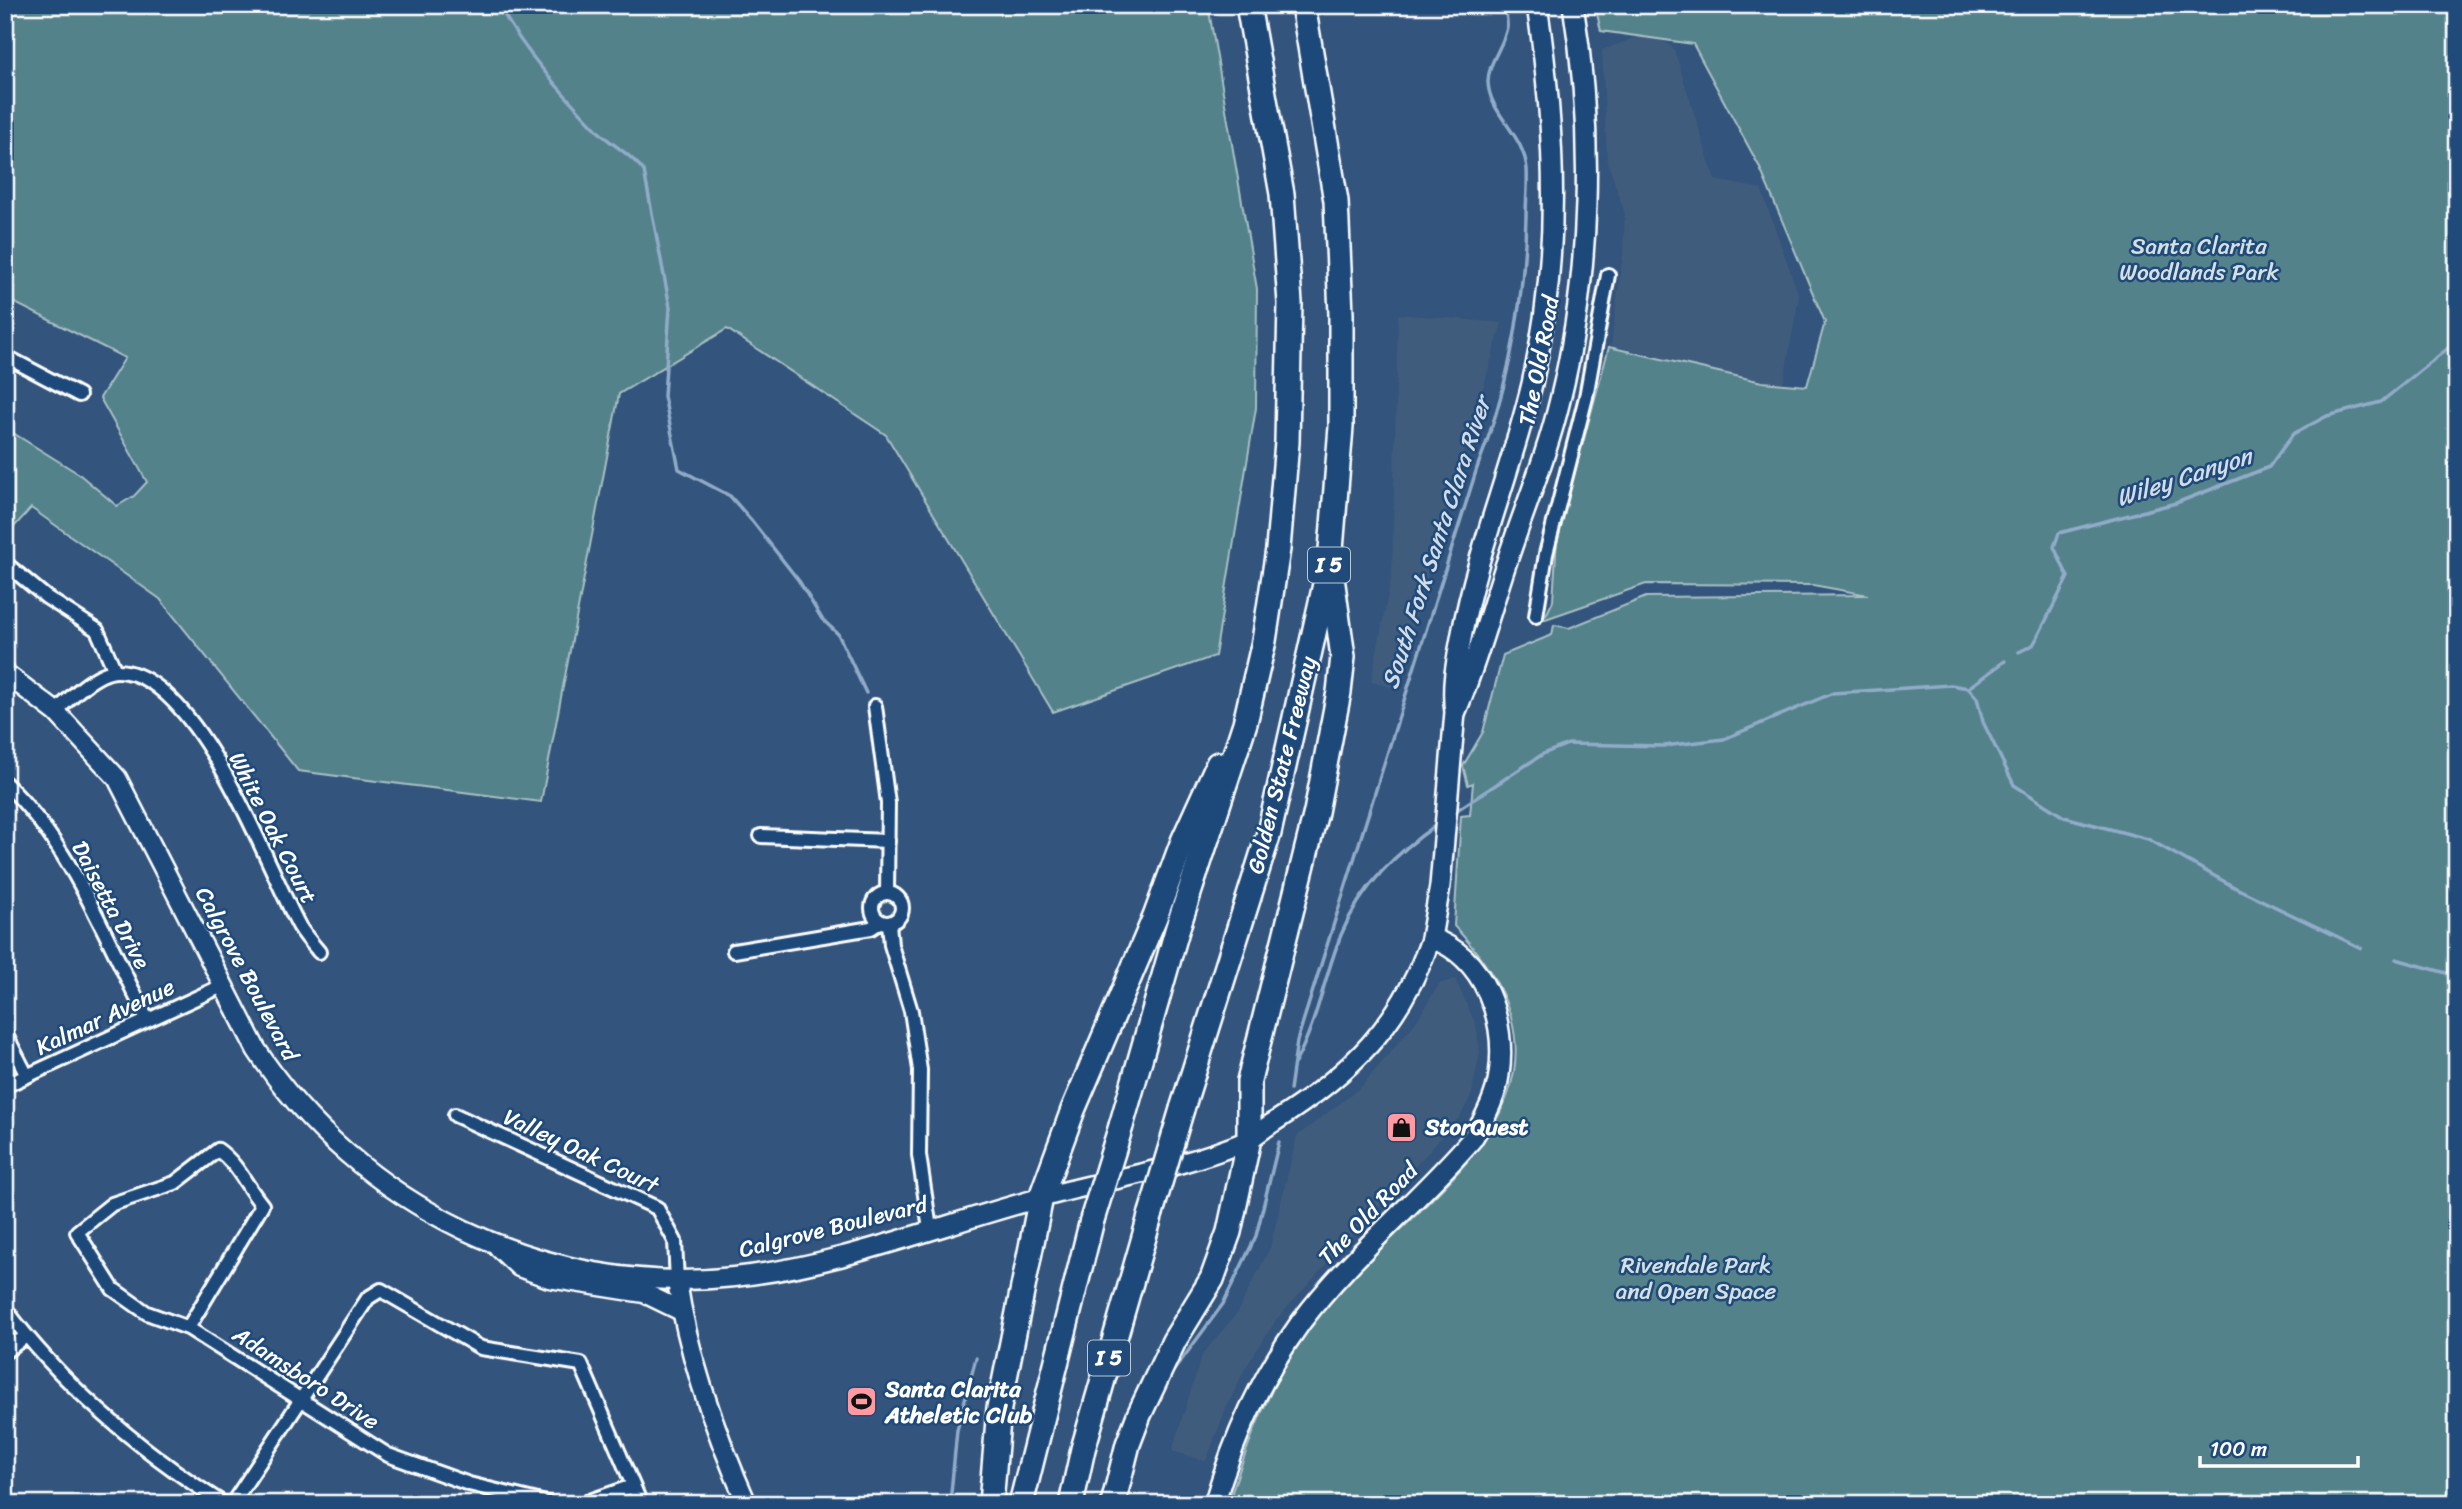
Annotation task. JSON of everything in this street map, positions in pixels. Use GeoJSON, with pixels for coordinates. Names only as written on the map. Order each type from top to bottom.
{"type":"FeatureCollection","features":[{"type":"Feature","properties":{"kind":"highway","name":"Golden State Freeway"},"geometry":{"type":"LineString","coordinates":[[1021,1504],[1092,1220],[1178,927],[1245,723],[1278,549],[1287,442],[1290,303],[1282,194],[1248,5]]}},
{"type":"Feature","properties":{"kind":"highway","name":"Golden State Freeway"},"geometry":{"type":"LineString","coordinates":[[1071,1504],[1083,1449],[1151,1213],[1269,834],[1330,562],[1342,427],[1337,226],[1323,112],[1303,5]]}},
{"type":"Feature","properties":{"kind":"highway"},"geometry":{"type":"LineString","coordinates":[[1113,1504],[1128,1444],[1144,1406],[1174,1340],[1223,1256],[1249,1139],[1249,1081],[1316,811],[1339,692],[1343,657],[1330,562]]}},
{"type":"Feature","properties":{"kind":"highway"},"geometry":{"type":"LineString","coordinates":[[991,1504],[999,1408],[1041,1197],[1073,1110],[1183,841],[1253,688]]}},
{"type":"Feature","properties":{"kind":"main road","name":"The Old Road"},"geometry":{"type":"LineString","coordinates":[[1455,712],[1452,687],[1466,610],[1531,385],[1544,319],[1555,183],[1548,77],[1537,5]]}},
{"type":"Feature","properties":{"kind":"main road","name":"The Old Road"},"geometry":{"type":"LineString","coordinates":[[1455,712],[1545,456],[1570,346],[1585,234],[1586,184],[1583,73],[1573,5]]}},
{"type":"Feature","properties":{"kind":"main road"},"geometry":{"type":"LineString","coordinates":[[1431,938],[1443,849],[1455,712]]}},
{"type":"Feature","properties":{"kind":"main road","name":"The Old Road"},"geometry":{"type":"LineString","coordinates":[[1214,1504],[1247,1411],[1275,1360],[1302,1321],[1456,1158],[1485,1119],[1500,1066],[1500,1032],[1494,1006],[1467,959],[1450,945],[1431,938]]}},
{"type":"Feature","properties":{"kind":"street"},"geometry":{"type":"LineString","coordinates":[[1536,616],[1546,554],[1586,397],[1608,275]]}},
{"type":"Feature","properties":{"kind":"street"},"geometry":{"type":"LineString","coordinates":[[5,356],[79,394]]}},
{"type":"Feature","properties":{"kind":"street"},"geometry":{"type":"LineString","coordinates":[[5,563],[36,589],[97,630],[115,671],[89,683],[56,712]]}},
{"type":"Feature","properties":{"kind":"street","name":"White Oak Court"},"geometry":{"type":"LineString","coordinates":[[115,671],[135,675],[167,694],[210,750],[236,792],[298,925],[319,952]]}},
{"type":"Feature","properties":{"kind":"street","name":"Calgrove Boulevard"},"geometry":{"type":"LineString","coordinates":[[5,673],[56,712],[117,778],[222,986],[276,1080],[346,1153],[390,1188],[435,1216],[494,1244],[545,1261],[586,1270],[677,1281],[737,1277],[796,1266],[1041,1197],[1184,1162],[1249,1139],[1317,1095],[1364,1053],[1400,1005],[1423,961],[1431,938]]}},
{"type":"Feature","properties":{"kind":"street"},"geometry":{"type":"LineString","coordinates":[[875,706],[887,785],[887,893]]}},
{"type":"Feature","properties":{"kind":"street","name":"Daisetta Drive"},"geometry":{"type":"LineString","coordinates":[[5,783],[22,798],[78,879],[148,1019]]}},
{"type":"Feature","properties":{"kind":"street"},"geometry":{"type":"LineString","coordinates":[[761,835],[888,841]]}},
{"type":"Feature","properties":{"kind":"street"},"geometry":{"type":"LineString","coordinates":[[734,951],[871,928],[884,923],[897,920],[902,909],[898,898],[887,893],[876,897],[871,908],[884,923],[911,1011],[920,1070],[919,1155],[930,1229]]}},
{"type":"Feature","properties":{"kind":"street","name":"Kalmar Avenue"},"geometry":{"type":"LineString","coordinates":[[5,1086],[222,986]]}},
{"type":"Feature","properties":{"kind":"street"},"geometry":{"type":"LineString","coordinates":[[5,1033],[27,1076]]}},
{"type":"Feature","properties":{"kind":"street","name":"Valley Oak Court"},"geometry":{"type":"LineString","coordinates":[[455,1115],[657,1208],[675,1241],[677,1281]]}},
{"type":"Feature","properties":{"kind":"street","name":"Adamsboro Drive"},"geometry":{"type":"LineString","coordinates":[[188,1328],[262,1205],[242,1180],[235,1163],[218,1150],[175,1183],[112,1204],[77,1232],[113,1289],[146,1313],[188,1328],[388,1455],[421,1469],[550,1504]]}},
{"type":"Feature","properties":{"kind":"street"},"geometry":{"type":"LineString","coordinates":[[494,1244],[519,1267],[570,1282],[644,1293],[681,1311]]}},
{"type":"Feature","properties":{"kind":"street"},"geometry":{"type":"LineString","coordinates":[[677,1281],[681,1311],[718,1432],[747,1504]]}},
{"type":"Feature","properties":{"kind":"street"},"geometry":{"type":"LineString","coordinates":[[232,1504],[304,1400],[369,1298],[381,1290],[481,1348],[581,1364],[641,1504]]}},
{"type":"Feature","properties":{"kind":"street"},"geometry":{"type":"LineString","coordinates":[[5,1308],[26,1336],[98,1411],[163,1465],[224,1504]]}},
{"type":"Feature","properties":{"kind":"street"},"geometry":{"type":"LineString","coordinates":[[5,1352],[26,1336]]}},
{"type":"Feature","properties":{"kind":"street"},"geometry":{"type":"LineString","coordinates":[[581,1504],[633,1486]]}},
{"type":"Feature","properties":{"kind":"shaded area"},"geometry":{"type":"Polygon","coordinates":[[[1651,32],[1674,49],[1715,180],[1761,189],[1799,296],[1783,386],[1611,345],[1623,254],[1625,214],[1607,160],[1602,50],[1651,32]]]}},
{"type":"Feature","properties":{"kind":"shaded area"},"geometry":{"type":"Polygon","coordinates":[[[1398,314],[1502,323],[1395,688],[1371,682],[1392,574],[1398,314]]]}},
{"type":"Feature","properties":{"kind":"shaded area"},"geometry":{"type":"Polygon","coordinates":[[[1455,979],[1476,1025],[1480,1052],[1471,1097],[1459,1118],[1276,1320],[1246,1367],[1226,1408],[1206,1461],[1172,1451],[1202,1355],[1237,1313],[1270,1248],[1297,1136],[1360,1088],[1416,1022],[1439,984],[1455,979]]]}},
{"type":"Feature","properties":{"kind":"green space"},"geometry":{"type":"Polygon","coordinates":[[[5,5],[1208,5],[1257,289],[1256,408],[1215,656],[1053,712],[886,435],[727,329],[619,394],[541,802],[298,771],[160,599],[31,508],[5,537],[5,428],[79,474],[117,506],[134,496],[147,482],[100,398],[125,358],[5,298],[5,5]]]}},
{"type":"Feature","properties":{"kind":"green space"},"geometry":{"type":"Polygon","coordinates":[[[1595,5],[2457,5],[2457,1504],[1228,1504],[1263,1409],[1299,1343],[1354,1276],[1444,1187],[1482,1142],[1508,1095],[1516,1044],[1500,988],[1454,926],[1461,816],[1470,815],[1473,783],[1468,785],[1463,766],[1483,732],[1503,655],[1552,635],[1554,625],[1569,628],[1646,597],[1868,595],[1813,585],[1646,584],[1534,623],[1546,615],[1553,601],[1557,538],[1609,347],[1762,382],[1807,386],[1825,322],[1759,166],[1693,44],[1601,31],[1595,5]]]}},
{"type":"Feature","properties":{"kind":"waterway"},"geometry":{"type":"LineString","coordinates":[[499,5],[520,39],[558,87],[599,132],[644,171],[670,307],[664,396],[679,469],[730,496],[752,521],[799,581],[822,619],[838,634],[866,693]]}},
{"type":"Feature","properties":{"kind":"waterway","name":"South Fork Santa Clara River"},"geometry":{"type":"LineString","coordinates":[[1290,1090],[1297,1041],[1498,407],[1513,345],[1525,249],[1527,169],[1520,145],[1494,104],[1488,82],[1507,27],[1505,5]]}},
{"type":"Feature","properties":{"kind":"waterway","name":"Wiley Canyon"},"geometry":{"type":"LineString","coordinates":[[2019,652],[2033,645],[2068,577],[2054,547],[2059,533],[2176,503],[2269,467],[2293,434],[2327,416],[2381,402],[2457,341]]}},
{"type":"Feature","properties":{"kind":"waterway","name":"Wiley Canyon"},"geometry":{"type":"LineString","coordinates":[[1968,688],[2005,661]]}},
{"type":"Feature","properties":{"kind":"waterway"},"geometry":{"type":"LineString","coordinates":[[1454,812],[1543,754],[1568,744],[1664,746],[1724,739],[1833,693],[1951,685],[1968,688],[1977,698],[1983,722],[2014,785],[2064,817],[2148,839],[2236,888],[2361,948]]}},
{"type":"Feature","properties":{"kind":"waterway"},"geometry":{"type":"LineString","coordinates":[[1295,1063],[1309,1032],[1349,917],[1370,886],[1395,858],[1439,823]]}},
{"type":"Feature","properties":{"kind":"waterway"},"geometry":{"type":"LineString","coordinates":[[2396,959],[2457,976]]}},
{"type":"Feature","properties":{"kind":"waterway","name":"South Fork Santa Clara River"},"geometry":{"type":"LineString","coordinates":[[1169,1377],[1223,1304],[1256,1236],[1279,1142]]}},
{"type":"Feature","properties":{"kind":"waterway"},"geometry":{"type":"LineString","coordinates":[[950,1504],[957,1430],[976,1358]]}},
{"type":"Feature","properties":{"kind":"place","name":"StorQuest"},"geometry":{"type":"Point","coordinates":[1402,1127]}},
{"type":"Feature","properties":{"kind":"place","name":"Santa Clarita Atheletic Club"},"geometry":{"type":"Point","coordinates":[862,1402]}},
{"type":"Feature","properties":{"kind":"park label","name":"Santa Clarita Woodlands Park"},"geometry":{"type":"Point","coordinates":[2199,259]}},
{"type":"Feature","properties":{"kind":"park label","name":"Rivendale Park and Open Space"},"geometry":{"type":"Point","coordinates":[1696,1278]}}]}
